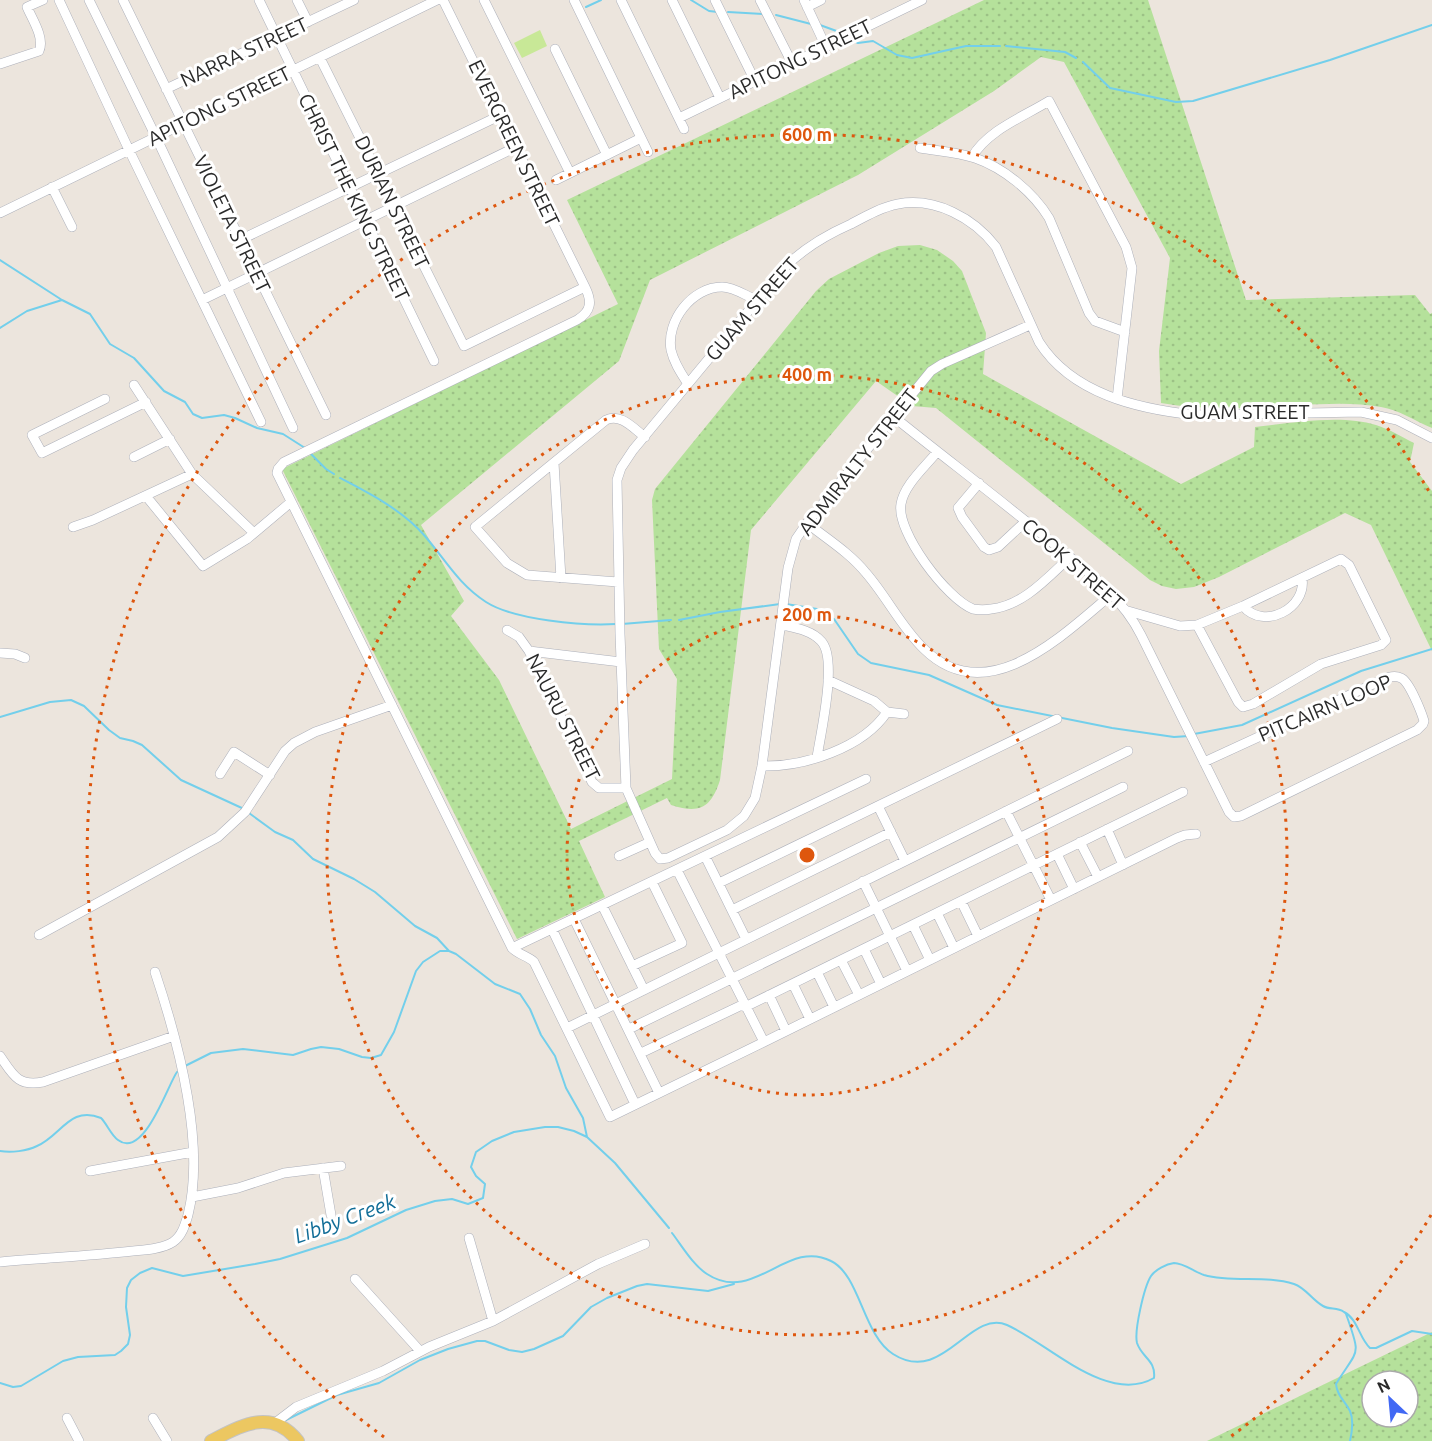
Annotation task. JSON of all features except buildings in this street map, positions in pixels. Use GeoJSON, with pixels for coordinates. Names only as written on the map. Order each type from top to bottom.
{"type":"FeatureCollection","features":[{"type":"Feature","properties":{"kind":"main road"},"geometry":{"type":"LineString","coordinates":[[210,1441],[253,1422],[274,1423],[298,1441]]}},
{"type":"Feature","properties":{"kind":"street"},"geometry":{"type":"LineString","coordinates":[[0,64],[39,51],[42,45],[27,8],[19,0]]}},
{"type":"Feature","properties":{"kind":"street"},"geometry":{"type":"LineString","coordinates":[[27,8],[43,0]]}},
{"type":"Feature","properties":{"kind":"street"},"geometry":{"type":"LineString","coordinates":[[59,0],[261,422]]}},
{"type":"Feature","properties":{"kind":"street"},"geometry":{"type":"LineString","coordinates":[[89,0],[293,428]]}},
{"type":"Feature","properties":{"kind":"street","name":"VIOLETA STREET"},"geometry":{"type":"LineString","coordinates":[[123,0],[326,416]]}},
{"type":"Feature","properties":{"kind":"street","name":"CHRIST THE KING STREET"},"geometry":{"type":"LineString","coordinates":[[259,0],[434,361]]}},
{"type":"Feature","properties":{"kind":"street"},"geometry":{"type":"LineString","coordinates":[[297,0],[308,22]]}},
{"type":"Feature","properties":{"kind":"street","name":"NARRA STREET"},"geometry":{"type":"LineString","coordinates":[[166,89],[354,0]]}},
{"type":"Feature","properties":{"kind":"street","name":"APITONG STREET"},"geometry":{"type":"LineString","coordinates":[[0,213],[437,0]]}},
{"type":"Feature","properties":{"kind":"street","name":"EVERGREEN STREET"},"geometry":{"type":"LineString","coordinates":[[443,0],[585,287]]}},
{"type":"Feature","properties":{"kind":"street"},"geometry":{"type":"LineString","coordinates":[[484,0],[570,173]]}},
{"type":"Feature","properties":{"kind":"street"},"geometry":{"type":"LineString","coordinates":[[574,0],[648,152]]}},
{"type":"Feature","properties":{"kind":"street"},"geometry":{"type":"LineString","coordinates":[[621,0],[684,129]]}},
{"type":"Feature","properties":{"kind":"street"},"geometry":{"type":"LineString","coordinates":[[672,0],[720,98]]}},
{"type":"Feature","properties":{"kind":"street"},"geometry":{"type":"LineString","coordinates":[[715,0],[755,81]]}},
{"type":"Feature","properties":{"kind":"street"},"geometry":{"type":"LineString","coordinates":[[760,0],[792,63]]}},
{"type":"Feature","properties":{"kind":"street"},"geometry":{"type":"LineString","coordinates":[[821,0],[805,3],[826,47]]}},
{"type":"Feature","properties":{"kind":"street","name":"APITONG STREET"},"geometry":{"type":"LineString","coordinates":[[679,118],[922,0]]}},
{"type":"Feature","properties":{"kind":"street"},"geometry":{"type":"LineString","coordinates":[[555,49],[608,155]]}},
{"type":"Feature","properties":{"kind":"street","name":"DURIAN STREET"},"geometry":{"type":"LineString","coordinates":[[320,58],[464,346],[585,287]]}},
{"type":"Feature","properties":{"kind":"street"},"geometry":{"type":"LineString","coordinates":[[972,157],[990,136],[1049,101],[1130,258],[1132,281],[1117,399]]}},
{"type":"Feature","properties":{"kind":"street"},"geometry":{"type":"LineString","coordinates":[[240,240],[501,115]]}},
{"type":"Feature","properties":{"kind":"street"},"geometry":{"type":"LineString","coordinates":[[556,180],[642,138]]}},
{"type":"Feature","properties":{"kind":"street"},"geometry":{"type":"LineString","coordinates":[[202,300],[516,147]]}},
{"type":"Feature","properties":{"kind":"street"},"geometry":{"type":"LineString","coordinates":[[920,148],[972,157],[1000,171],[1032,195],[1049,218],[1089,313],[1095,321],[1125,332]]}},
{"type":"Feature","properties":{"kind":"street"},"geometry":{"type":"LineString","coordinates":[[52,187],[72,227]]}},
{"type":"Feature","properties":{"kind":"street","name":"GUAM STREET"},"geometry":{"type":"LineString","coordinates":[[660,859],[626,788],[619,618],[617,480],[621,468],[645,436],[757,300],[798,254],[830,233],[886,207],[899,204],[930,204],[966,218],[985,233],[996,247],[1038,342],[1056,364],[1090,388],[1117,399],[1169,412],[1195,415],[1361,412],[1396,420],[1432,438]]}},
{"type":"Feature","properties":{"kind":"street"},"geometry":{"type":"LineString","coordinates":[[585,287],[590,299],[590,307],[582,317],[280,465],[277,474],[512,948],[534,962],[610,1116],[1185,835],[1196,834]]}},
{"type":"Feature","properties":{"kind":"street"},"geometry":{"type":"LineString","coordinates":[[688,384],[671,349],[672,331],[684,307],[703,292],[722,287],[757,300]]}},
{"type":"Feature","properties":{"kind":"street","name":"ADMIRALTY STREET"},"geometry":{"type":"LineString","coordinates":[[660,859],[668,858],[727,830],[744,816],[755,798],[762,766],[791,552],[796,539],[807,523],[922,380],[936,368],[1030,325]]}},
{"type":"Feature","properties":{"kind":"street"},"geometry":{"type":"LineString","coordinates":[[134,385],[192,474],[254,533]]}},
{"type":"Feature","properties":{"kind":"street"},"geometry":{"type":"LineString","coordinates":[[105,399],[32,435],[42,453],[146,402]]}},
{"type":"Feature","properties":{"kind":"street"},"geometry":{"type":"LineString","coordinates":[[618,582],[527,575],[516,570],[475,527],[612,417],[622,420],[645,436]]}},
{"type":"Feature","properties":{"kind":"street","name":"COOK STREET"},"geometry":{"type":"LineString","coordinates":[[894,417],[1070,557],[1128,610],[1229,812],[1234,817]]}},
{"type":"Feature","properties":{"kind":"street"},"geometry":{"type":"LineString","coordinates":[[134,457],[170,439]]}},
{"type":"Feature","properties":{"kind":"street"},"geometry":{"type":"LineString","coordinates":[[937,452],[902,497],[900,516],[917,551],[945,586],[963,602],[982,610],[1007,606],[1035,588],[1070,557]]}},
{"type":"Feature","properties":{"kind":"street"},"geometry":{"type":"LineString","coordinates":[[554,463],[561,578]]}},
{"type":"Feature","properties":{"kind":"street"},"geometry":{"type":"LineString","coordinates":[[73,527],[192,474]]}},
{"type":"Feature","properties":{"kind":"street"},"geometry":{"type":"LineString","coordinates":[[979,483],[958,508],[984,547],[989,550],[998,547],[1026,521]]}},
{"type":"Feature","properties":{"kind":"street"},"geometry":{"type":"LineString","coordinates":[[146,496],[203,566],[254,533],[291,502]]}},
{"type":"Feature","properties":{"kind":"street"},"geometry":{"type":"LineString","coordinates":[[807,523],[866,572],[922,648],[954,669],[984,672],[1026,660],[1054,643],[1112,594]]}},
{"type":"Feature","properties":{"kind":"street"},"geometry":{"type":"LineString","coordinates":[[1128,610],[1180,626],[1197,626],[1336,561],[1344,560],[1349,565],[1385,636],[1385,643],[1321,664],[1243,707],[1238,702],[1197,626]]}},
{"type":"Feature","properties":{"kind":"street"},"geometry":{"type":"LineString","coordinates":[[1243,606],[1252,615],[1258,617],[1265,618],[1280,613],[1290,608],[1301,596],[1302,578]]}},
{"type":"Feature","properties":{"kind":"street"},"geometry":{"type":"LineString","coordinates":[[782,625],[812,634],[827,650],[828,680],[817,757]]}},
{"type":"Feature","properties":{"kind":"street","name":"NAURU STREET"},"geometry":{"type":"LineString","coordinates":[[507,630],[519,637],[529,651],[592,782],[599,788],[626,788]]}},
{"type":"Feature","properties":{"kind":"street"},"geometry":{"type":"LineString","coordinates":[[529,651],[621,662]]}},
{"type":"Feature","properties":{"kind":"street"},"geometry":{"type":"LineString","coordinates":[[0,653],[15,654],[25,658]]}},
{"type":"Feature","properties":{"kind":"street","name":"PITCAIRN LOOP"},"geometry":{"type":"LineString","coordinates":[[1204,762],[1382,680],[1399,676],[1407,683],[1423,717],[1424,724],[1421,728],[1241,816],[1234,817]]}},
{"type":"Feature","properties":{"kind":"street"},"geometry":{"type":"LineString","coordinates":[[828,680],[874,701],[887,712],[904,714]]}},
{"type":"Feature","properties":{"kind":"street"},"geometry":{"type":"LineString","coordinates":[[39,935],[218,837],[245,812],[285,751],[304,736],[392,705]]}},
{"type":"Feature","properties":{"kind":"street"},"geometry":{"type":"LineString","coordinates":[[762,766],[793,764],[850,744],[866,735],[887,712]]}},
{"type":"Feature","properties":{"kind":"street"},"geometry":{"type":"LineString","coordinates":[[718,883],[1057,719]]}},
{"type":"Feature","properties":{"kind":"street"},"geometry":{"type":"LineString","coordinates":[[220,774],[234,752],[270,775]]}},
{"type":"Feature","properties":{"kind":"street"},"geometry":{"type":"LineString","coordinates":[[567,1028],[1128,752]]}},
{"type":"Feature","properties":{"kind":"street"},"geometry":{"type":"LineString","coordinates":[[512,948],[866,778]]}},
{"type":"Feature","properties":{"kind":"street"},"geometry":{"type":"LineString","coordinates":[[629,1029],[1020,839],[1123,786]]}},
{"type":"Feature","properties":{"kind":"street"},"geometry":{"type":"LineString","coordinates":[[641,1053],[793,984],[1183,792]]}},
{"type":"Feature","properties":{"kind":"street"},"geometry":{"type":"LineString","coordinates":[[878,806],[905,861]]}},
{"type":"Feature","properties":{"kind":"street"},"geometry":{"type":"LineString","coordinates":[[1006,811],[1051,900]]}},
{"type":"Feature","properties":{"kind":"street"},"geometry":{"type":"LineString","coordinates":[[1107,829],[1123,865]]}},
{"type":"Feature","properties":{"kind":"street"},"geometry":{"type":"LineString","coordinates":[[732,910],[891,832]]}},
{"type":"Feature","properties":{"kind":"street"},"geometry":{"type":"LineString","coordinates":[[619,856],[650,842]]}},
{"type":"Feature","properties":{"kind":"street"},"geometry":{"type":"LineString","coordinates":[[1080,842],[1098,877]]}},
{"type":"Feature","properties":{"kind":"street"},"geometry":{"type":"LineString","coordinates":[[1057,854],[1074,889]]}},
{"type":"Feature","properties":{"kind":"street"},"geometry":{"type":"LineString","coordinates":[[705,856],[746,939]]}},
{"type":"Feature","properties":{"kind":"street"},"geometry":{"type":"LineString","coordinates":[[677,870],[764,1042]]}},
{"type":"Feature","properties":{"kind":"street"},"geometry":{"type":"LineString","coordinates":[[862,881],[907,971]]}},
{"type":"Feature","properties":{"kind":"street"},"geometry":{"type":"LineString","coordinates":[[632,966],[682,943],[652,882]]}},
{"type":"Feature","properties":{"kind":"street"},"geometry":{"type":"LineString","coordinates":[[961,901],[978,936]]}},
{"type":"Feature","properties":{"kind":"street"},"geometry":{"type":"LineString","coordinates":[[602,905],[644,990]]}},
{"type":"Feature","properties":{"kind":"street"},"geometry":{"type":"LineString","coordinates":[[937,913],[954,948]]}},
{"type":"Feature","properties":{"kind":"street"},"geometry":{"type":"LineString","coordinates":[[574,919],[659,1093]]}},
{"type":"Feature","properties":{"kind":"street"},"geometry":{"type":"LineString","coordinates":[[913,925],[930,960]]}},
{"type":"Feature","properties":{"kind":"street"},"geometry":{"type":"LineString","coordinates":[[552,929],[635,1104]]}},
{"type":"Feature","properties":{"kind":"street"},"geometry":{"type":"LineString","coordinates":[[864,949],[881,984]]}},
{"type":"Feature","properties":{"kind":"street"},"geometry":{"type":"LineString","coordinates":[[841,960],[859,995]]}},
{"type":"Feature","properties":{"kind":"street"},"geometry":{"type":"LineString","coordinates":[[0,1262],[113,1253],[162,1246],[171,1243],[182,1232],[192,1197],[193,1152],[185,1092],[174,1036],[155,972]]}},
{"type":"Feature","properties":{"kind":"street"},"geometry":{"type":"LineString","coordinates":[[817,972],[834,1007]]}},
{"type":"Feature","properties":{"kind":"street"},"geometry":{"type":"LineString","coordinates":[[793,984],[810,1019]]}},
{"type":"Feature","properties":{"kind":"street"},"geometry":{"type":"LineString","coordinates":[[769,995],[786,1031]]}},
{"type":"Feature","properties":{"kind":"street"},"geometry":{"type":"LineString","coordinates":[[0,1056],[18,1079],[31,1084],[43,1082],[174,1036]]}},
{"type":"Feature","properties":{"kind":"street"},"geometry":{"type":"LineString","coordinates":[[90,1171],[193,1152]]}},
{"type":"Feature","properties":{"kind":"street"},"geometry":{"type":"LineString","coordinates":[[192,1197],[259,1183],[284,1173],[341,1166]]}},
{"type":"Feature","properties":{"kind":"street"},"geometry":{"type":"LineString","coordinates":[[323,1168],[331,1215]]}},
{"type":"Feature","properties":{"kind":"street"},"geometry":{"type":"LineString","coordinates":[[469,1238],[493,1321]]}},
{"type":"Feature","properties":{"kind":"street"},"geometry":{"type":"LineString","coordinates":[[274,1423],[296,1407],[383,1371],[420,1351],[493,1321],[598,1264],[645,1244]]}},
{"type":"Feature","properties":{"kind":"street"},"geometry":{"type":"LineString","coordinates":[[355,1278],[420,1351]]}},
{"type":"Feature","properties":{"kind":"street"},"geometry":{"type":"LineString","coordinates":[[67,1418],[79,1441]]}},
{"type":"Feature","properties":{"kind":"street"},"geometry":{"type":"LineString","coordinates":[[153,1418],[167,1441]]}},
{"type":"Feature","properties":{"kind":"green space"},"geometry":{"type":"Polygon","coordinates":[[[984,0],[1148,0],[1246,300],[1415,295],[1430,314],[1432,313],[1432,428],[1394,411],[1361,404],[1230,408],[1161,403],[1159,351],[1170,258],[1064,62],[1041,57],[994,91],[858,175],[650,280],[619,361],[421,525],[464,601],[451,616],[499,680],[571,829],[672,779],[677,679],[659,649],[652,500],[655,489],[816,291],[829,279],[879,253],[898,246],[920,245],[937,250],[953,261],[962,271],[986,333],[983,374],[1181,484],[1254,447],[1255,427],[1316,420],[1348,420],[1381,427],[1414,443],[1410,462],[1432,491],[1432,651],[1371,525],[1345,513],[1219,577],[1194,587],[1176,589],[1162,586],[1150,580],[936,408],[912,406],[876,381],[751,530],[720,780],[713,797],[703,806],[690,809],[671,805],[667,798],[579,841],[605,897],[517,939],[282,469],[618,304],[567,200],[984,0]]]}},
{"type":"Feature","properties":{"kind":"green space"},"geometry":{"type":"Polygon","coordinates":[[[540,30],[547,46],[522,58],[514,43],[540,30]]]}},
{"type":"Feature","properties":{"kind":"green space"},"geometry":{"type":"Polygon","coordinates":[[[1432,1332],[1432,1441],[1207,1441],[1432,1332]]]}},
{"type":"Feature","properties":{"kind":"waterway"},"geometry":{"type":"LineString","coordinates":[[586,7],[601,0]]}},
{"type":"Feature","properties":{"kind":"waterway"},"geometry":{"type":"LineString","coordinates":[[691,0],[709,11],[718,12]]}},
{"type":"Feature","properties":{"kind":"waterway"},"geometry":{"type":"LineString","coordinates":[[728,12],[763,14]]}},
{"type":"Feature","properties":{"kind":"waterway"},"geometry":{"type":"LineString","coordinates":[[776,15],[811,24]]}},
{"type":"Feature","properties":{"kind":"waterway"},"geometry":{"type":"LineString","coordinates":[[820,25],[842,33]]}},
{"type":"Feature","properties":{"kind":"waterway"},"geometry":{"type":"LineString","coordinates":[[1083,62],[1110,88],[1176,102],[1193,101],[1330,60],[1432,25]]}},
{"type":"Feature","properties":{"kind":"waterway"},"geometry":{"type":"LineString","coordinates":[[848,38],[858,43],[873,41],[897,55],[912,58],[966,46],[1000,46]]}},
{"type":"Feature","properties":{"kind":"waterway"},"geometry":{"type":"LineString","coordinates":[[1006,46],[1065,52],[1076,58]]}},
{"type":"Feature","properties":{"kind":"waterway"},"geometry":{"type":"LineString","coordinates":[[0,260],[62,300],[90,314],[110,344],[134,358],[164,391],[185,402],[193,414],[202,418],[224,415],[235,418],[257,428],[283,434],[305,448]]}},
{"type":"Feature","properties":{"kind":"waterway"},"geometry":{"type":"LineString","coordinates":[[0,328],[27,311],[62,300]]}},
{"type":"Feature","properties":{"kind":"waterway"},"geometry":{"type":"LineString","coordinates":[[310,453],[334,474]]}},
{"type":"Feature","properties":{"kind":"waterway"},"geometry":{"type":"LineString","coordinates":[[340,478],[374,496],[406,518],[424,535],[467,587],[486,602],[498,608],[531,617],[568,623],[616,624]]}},
{"type":"Feature","properties":{"kind":"waterway"},"geometry":{"type":"LineString","coordinates":[[679,620],[780,604]]}},
{"type":"Feature","properties":{"kind":"waterway"},"geometry":{"type":"LineString","coordinates":[[786,604],[817,609],[834,619],[858,654],[871,663],[929,675],[997,705],[1112,728],[1174,737],[1189,736]]}},
{"type":"Feature","properties":{"kind":"waterway"},"geometry":{"type":"LineString","coordinates":[[622,624],[671,620]]}},
{"type":"Feature","properties":{"kind":"waterway"},"geometry":{"type":"LineString","coordinates":[[1194,734],[1242,725],[1361,671],[1432,649]]}},
{"type":"Feature","properties":{"kind":"waterway"},"geometry":{"type":"LineString","coordinates":[[0,717],[50,702],[71,700],[84,706],[120,738],[142,745],[181,780],[244,809]]}},
{"type":"Feature","properties":{"kind":"waterway"},"geometry":{"type":"LineString","coordinates":[[249,813],[275,832],[293,840],[313,859],[375,892],[415,926],[437,938],[449,951]]}},
{"type":"Feature","properties":{"kind":"waterway"},"geometry":{"type":"LineString","coordinates":[[185,1066],[211,1053],[243,1049],[293,1055],[321,1047],[339,1049],[362,1057],[371,1058],[381,1055],[394,1032],[416,971],[423,962],[440,951],[449,951],[495,984],[520,994],[530,1009],[541,1035],[555,1056],[566,1088],[583,1118],[587,1137]]}},
{"type":"Feature","properties":{"kind":"waterway"},"geometry":{"type":"LineString","coordinates":[[0,1151],[19,1151],[37,1146],[66,1123],[81,1115],[101,1118],[118,1140],[128,1143],[137,1140],[154,1118],[177,1072]]}},
{"type":"Feature","properties":{"kind":"waterway","name":"Libby Creek"},"geometry":{"type":"LineString","coordinates":[[0,1383],[13,1387],[21,1386],[63,1361],[78,1357],[115,1355],[121,1351],[128,1344],[130,1335],[126,1307],[127,1288],[131,1280],[152,1268],[183,1276],[280,1259],[347,1238],[406,1210],[435,1201],[452,1199],[468,1204],[483,1198],[485,1184],[476,1176],[471,1167],[476,1152],[492,1141],[514,1132],[558,1127],[587,1137],[615,1163],[669,1228]]}},
{"type":"Feature","properties":{"kind":"waterway","name":"Libby Creek"},"geometry":{"type":"LineString","coordinates":[[672,1233],[702,1270],[724,1281],[740,1282],[800,1258],[815,1256],[831,1261],[841,1268],[849,1279],[868,1320],[883,1345],[893,1354],[911,1361],[927,1361],[941,1355],[980,1327],[993,1323],[1007,1325],[1098,1378],[1117,1384],[1136,1384],[1154,1378],[1153,1367],[1137,1343],[1138,1319],[1145,1289],[1151,1276],[1161,1268],[1174,1263],[1182,1264],[1204,1275],[1226,1279],[1272,1280],[1294,1284],[1323,1306],[1341,1310],[1349,1315],[1370,1348],[1376,1348],[1412,1331],[1432,1334]]}},
{"type":"Feature","properties":{"kind":"waterway"},"geometry":{"type":"LineString","coordinates":[[286,1420],[337,1395],[379,1383],[420,1360],[448,1349],[477,1341],[485,1341],[522,1352],[534,1349],[563,1336],[591,1307],[637,1286],[647,1284],[708,1291],[734,1284]]}},
{"type":"Feature","properties":{"kind":"waterway"},"geometry":{"type":"LineString","coordinates":[[1346,1314],[1356,1346],[1353,1358],[1336,1384],[1351,1415],[1350,1441]]}}]}
